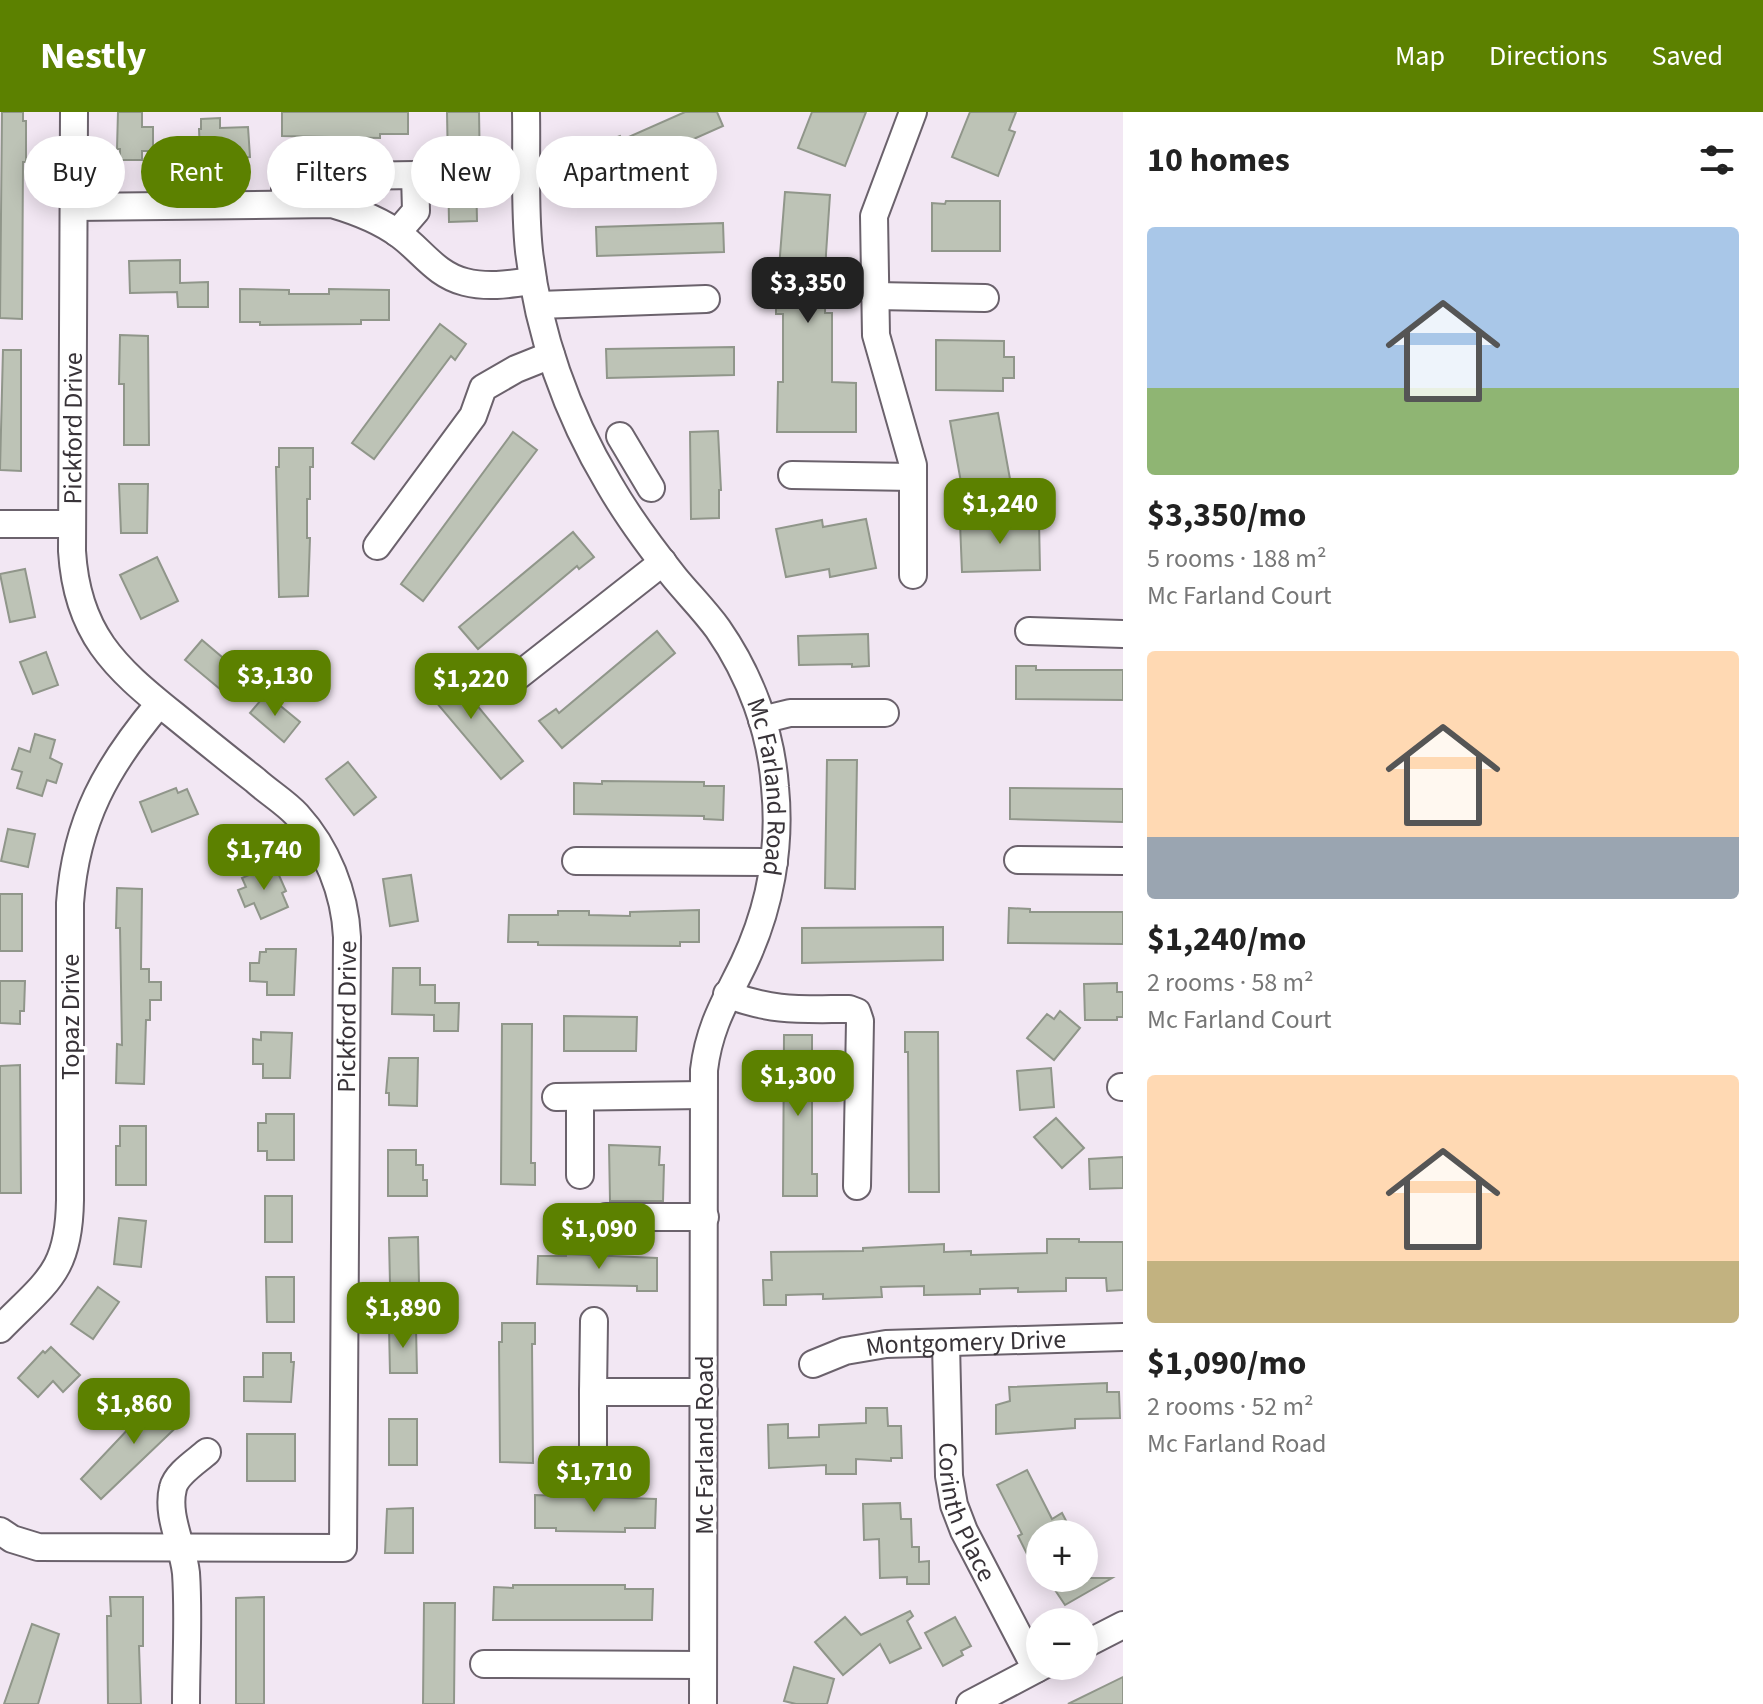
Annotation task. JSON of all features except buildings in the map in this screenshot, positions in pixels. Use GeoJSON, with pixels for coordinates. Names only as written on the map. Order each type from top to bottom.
{"type":"FeatureCollection","features":[{"type":"Feature","properties":{"kind":"street","name":"Pickford Drive"},"geometry":{"type":"LineString","coordinates":[[74,112],[74,136]]}},
{"type":"Feature","properties":{"kind":"street","name":"Mc Farland Road"},"geometry":{"type":"LineString","coordinates":[[526,112],[528,239],[536,293],[551,355],[574,417],[604,475],[639,531],[733,652],[762,720],[775,783],[777,821],[774,862],[758,929],[717,1013],[707,1050],[703,1095],[703,1704]]}},
{"type":"Feature","properties":{"kind":"street"},"geometry":{"type":"LineString","coordinates":[[913,112],[874,216],[876,335],[913,465],[913,575]]}},
{"type":"Feature","properties":{"kind":"street"},"geometry":{"type":"LineString","coordinates":[[395,175],[415,175],[416,211],[397,233]]}},
{"type":"Feature","properties":{"kind":"street"},"geometry":{"type":"LineString","coordinates":[[125,206],[267,203]]}},
{"type":"Feature","properties":{"kind":"street","name":"Pickford Drive"},"geometry":{"type":"LineString","coordinates":[[74,208],[72,524],[75,580],[90,625],[116,666],[297,815],[329,863],[342,898],[347,937],[343,1548],[181,1547]]}},
{"type":"Feature","properties":{"kind":"street"},"geometry":{"type":"LineString","coordinates":[[346,208],[397,233],[425,260],[463,282],[504,285],[536,293],[706,299]]}},
{"type":"Feature","properties":{"kind":"street"},"geometry":{"type":"LineString","coordinates":[[875,296],[985,298]]}},
{"type":"Feature","properties":{"kind":"street"},"geometry":{"type":"LineString","coordinates":[[377,546],[473,416],[483,388],[516,369],[551,355]]}},
{"type":"Feature","properties":{"kind":"street"},"geometry":{"type":"LineString","coordinates":[[604,475],[626,447],[651,488]]}},
{"type":"Feature","properties":{"kind":"street"},"geometry":{"type":"LineString","coordinates":[[792,475],[913,477]]}},
{"type":"Feature","properties":{"kind":"street"},"geometry":{"type":"LineString","coordinates":[[0,524],[72,524]]}},
{"type":"Feature","properties":{"kind":"street"},"geometry":{"type":"LineString","coordinates":[[509,683],[663,562]]}},
{"type":"Feature","properties":{"kind":"street"},"geometry":{"type":"LineString","coordinates":[[1029,631],[1123,634]]}},
{"type":"Feature","properties":{"kind":"street","name":"Topaz Drive"},"geometry":{"type":"LineString","coordinates":[[0,1329],[54,1274],[67,1244],[70,903],[74,867],[86,820],[100,786],[124,747],[159,704]]}},
{"type":"Feature","properties":{"kind":"street"},"geometry":{"type":"LineString","coordinates":[[762,720],[790,713],[885,713]]}},
{"type":"Feature","properties":{"kind":"street"},"geometry":{"type":"LineString","coordinates":[[1018,860],[1123,861]]}},
{"type":"Feature","properties":{"kind":"street"},"geometry":{"type":"LineString","coordinates":[[576,861],[774,862]]}},
{"type":"Feature","properties":{"kind":"street"},"geometry":{"type":"LineString","coordinates":[[727,994],[755,1005],[794,1010],[849,1009],[857,1012],[860,1021],[857,1186]]}},
{"type":"Feature","properties":{"kind":"street"},"geometry":{"type":"LineString","coordinates":[[580,1175],[568,1097],[703,1095]]}},
{"type":"Feature","properties":{"kind":"street"},"geometry":{"type":"LineString","coordinates":[[606,1217],[705,1217]]}},
{"type":"Feature","properties":{"kind":"street"},"geometry":{"type":"LineString","coordinates":[[593,1462],[594,1321]]}},
{"type":"Feature","properties":{"kind":"street","name":"Montgomery Drive"},"geometry":{"type":"LineString","coordinates":[[813,1364],[832,1355],[866,1346],[1123,1337]]}},
{"type":"Feature","properties":{"kind":"street","name":"Corinth Place"},"geometry":{"type":"LineString","coordinates":[[946,1343],[949,1476],[954,1505],[964,1531],[1026,1644]]}},
{"type":"Feature","properties":{"kind":"street"},"geometry":{"type":"LineString","coordinates":[[593,1392],[704,1392]]}},
{"type":"Feature","properties":{"kind":"street"},"geometry":{"type":"LineString","coordinates":[[186,1704],[186,1580],[174,1523],[173,1487],[207,1452]]}},
{"type":"Feature","properties":{"kind":"street"},"geometry":{"type":"LineString","coordinates":[[0,1531],[12,1539],[38,1547],[181,1547]]}},
{"type":"Feature","properties":{"kind":"street"},"geometry":{"type":"LineString","coordinates":[[1098,1638],[1123,1625]]}},
{"type":"Feature","properties":{"kind":"street"},"geometry":{"type":"LineString","coordinates":[[484,1664],[703,1665]]}},
{"type":"Feature","properties":{"kind":"street"},"geometry":{"type":"LineString","coordinates":[[970,1704],[1026,1675]]}}]}
